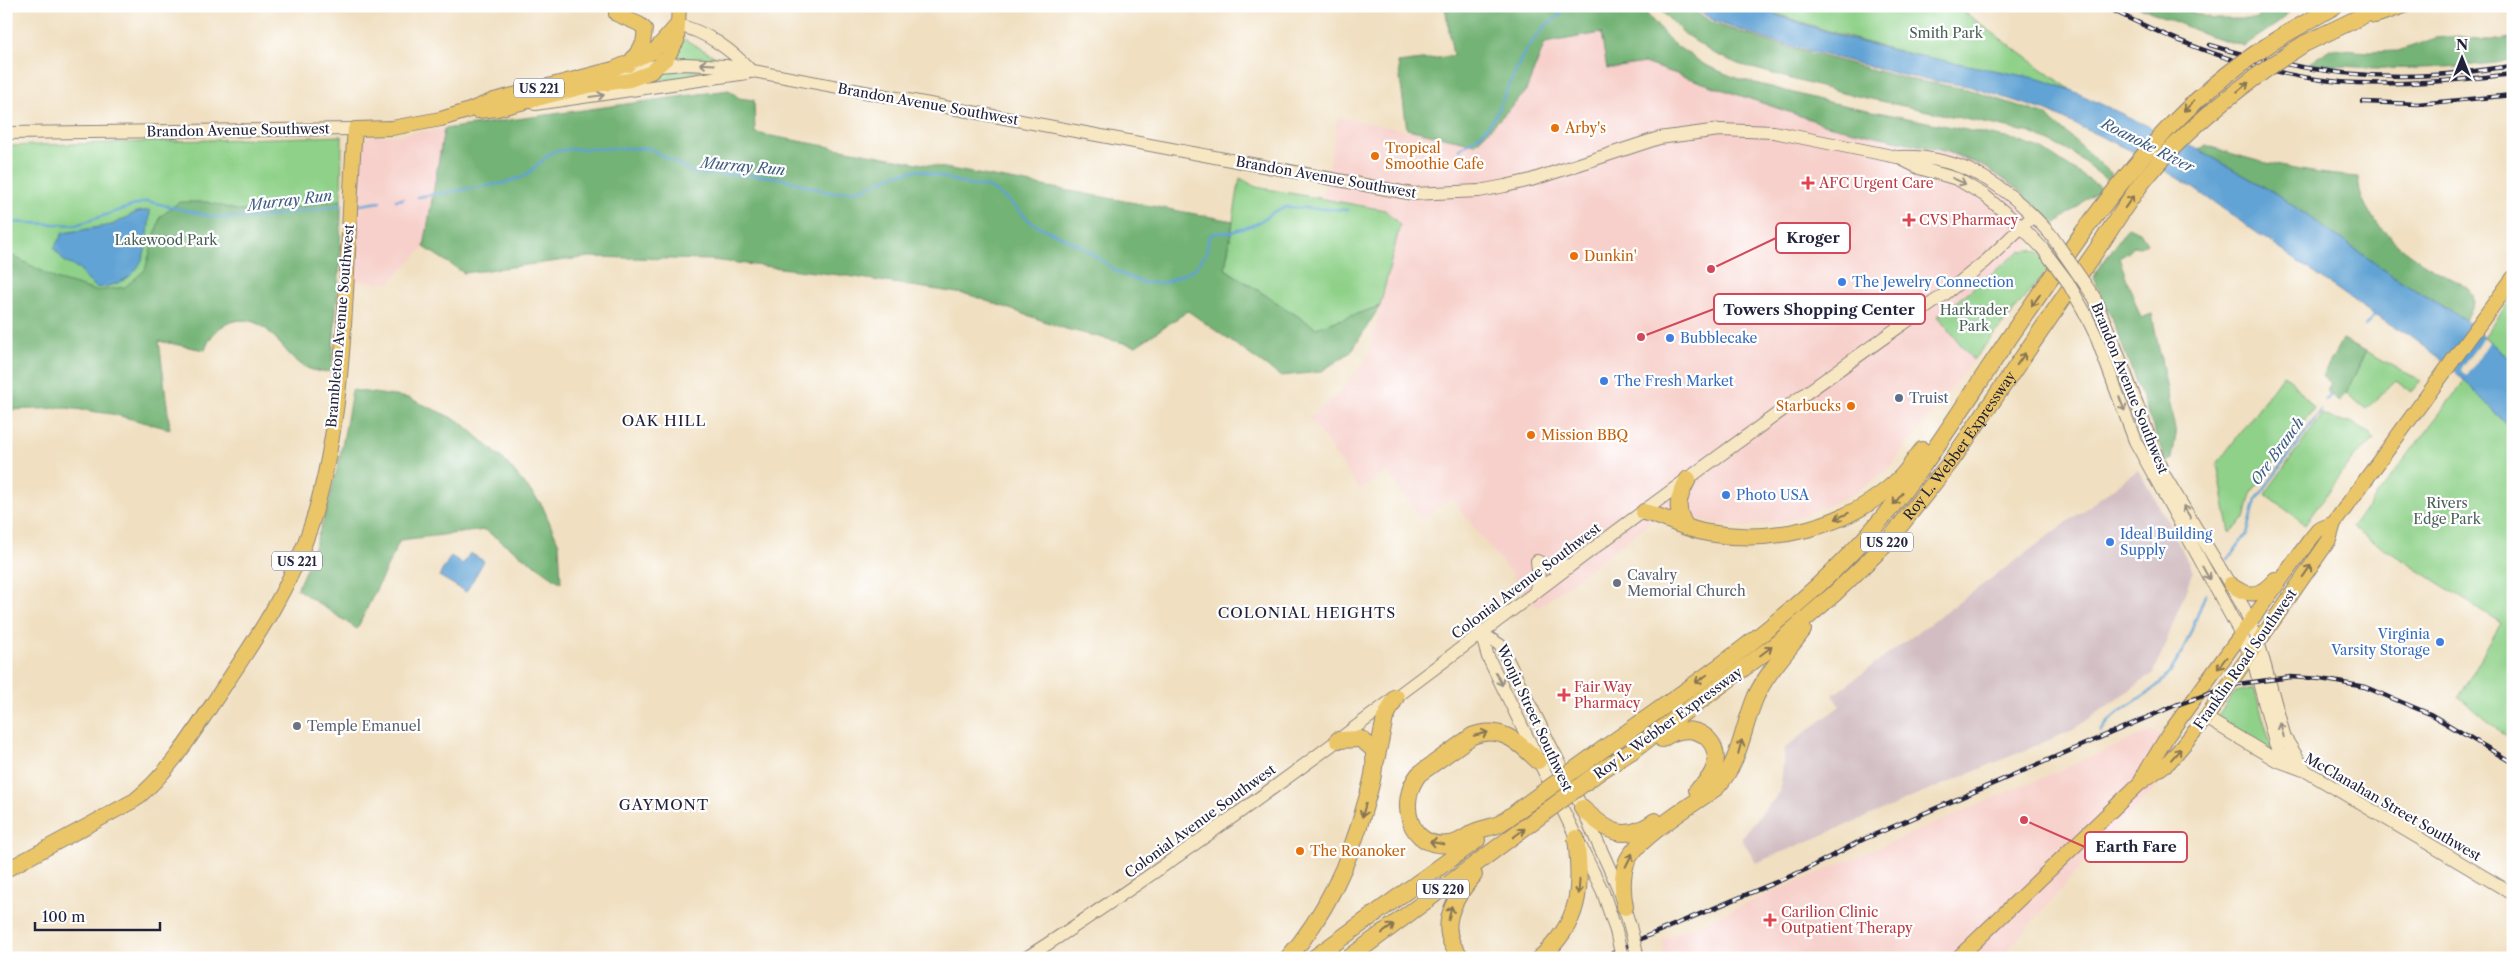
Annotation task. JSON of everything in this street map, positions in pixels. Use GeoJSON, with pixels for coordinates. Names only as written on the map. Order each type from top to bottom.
{"type":"FeatureCollection","features":[{"type":"Feature","properties":{"kind":"highway","name":"Roy L. Webber Expressway"},"geometry":{"type":"LineString","coordinates":[[1499,824],[1759,637],[1824,580],[1872,530],[1912,483],[2084,231],[2130,169],[2172,122],[2231,70],[2284,35],[2335,6]]}},
{"type":"Feature","properties":{"kind":"highway","name":"Roy L. Webber Expressway"},"geometry":{"type":"LineString","coordinates":[[1349,958],[1599,772],[1632,751],[1779,642],[1812,614],[1864,566],[1925,497],[2145,180],[2176,146],[2246,84],[2304,44],[2383,6]]}},
{"type":"Feature","properties":{"kind":"highway"},"geometry":{"type":"LineString","coordinates":[[2341,25],[2402,6]]}},
{"type":"Feature","properties":{"kind":"highway"},"geometry":{"type":"LineString","coordinates":[[1644,512],[1708,533],[1771,536],[1797,532],[1822,525],[1859,508],[1897,482],[1961,399],[1986,373]]}},
{"type":"Feature","properties":{"kind":"highway"},"geometry":{"type":"LineString","coordinates":[[1686,527],[1677,507],[1678,499],[1688,479]]}},
{"type":"Feature","properties":{"kind":"highway"},"geometry":{"type":"LineString","coordinates":[[1625,907],[1622,884],[1629,857],[1646,838],[1717,787],[1725,778],[1737,758],[1757,694],[1812,614]]}},
{"type":"Feature","properties":{"kind":"highway"},"geometry":{"type":"LineString","coordinates":[[1288,958],[1310,930],[1337,884],[1360,823],[1385,718],[1396,697]]}},
{"type":"Feature","properties":{"kind":"highway"},"geometry":{"type":"LineString","coordinates":[[1582,808],[1606,828],[1618,833],[1632,833],[1648,826],[1708,782],[1716,768],[1716,753],[1713,746],[1702,734],[1695,730],[1673,731],[1650,747],[1632,751]]}},
{"type":"Feature","properties":{"kind":"highway"},"geometry":{"type":"LineString","coordinates":[[1499,824],[1475,831],[1465,839],[1450,844],[1433,843],[1420,835],[1409,819],[1407,809],[1408,792],[1412,782],[1423,771],[1472,736],[1480,733],[1498,732],[1507,735],[1538,761]]}},
{"type":"Feature","properties":{"kind":"highway"},"geometry":{"type":"LineString","coordinates":[[1338,740],[1361,739],[1370,745],[1374,754],[1373,774]]}},
{"type":"Feature","properties":{"kind":"highway","name":"US 220"},"geometry":{"type":"LineString","coordinates":[[1314,958],[1499,824]]}},
{"type":"Feature","properties":{"kind":"highway"},"geometry":{"type":"LineString","coordinates":[[1540,958],[1559,939],[1576,907],[1580,875],[1576,838]]}},
{"type":"Feature","properties":{"kind":"highway"},"geometry":{"type":"LineString","coordinates":[[1462,958],[1449,933],[1448,923],[1451,905],[1465,884],[1496,850]]}},
{"type":"Feature","properties":{"kind":"main road","name":"US 221"},"geometry":{"type":"LineString","coordinates":[[613,69],[628,65],[653,52],[677,25],[679,6]]}},
{"type":"Feature","properties":{"kind":"main road"},"geometry":{"type":"LineString","coordinates":[[616,14],[640,24],[645,29],[643,44],[628,65]]}},
{"type":"Feature","properties":{"kind":"main road","name":"Brandon Avenue Southwest"},"geometry":{"type":"LineString","coordinates":[[497,109],[588,86],[630,80],[651,72],[660,65],[677,41],[677,25]]}},
{"type":"Feature","properties":{"kind":"main road"},"geometry":{"type":"LineString","coordinates":[[677,25],[690,37],[752,72]]}},
{"type":"Feature","properties":{"kind":"main road","name":"Brandon Avenue Southwest"},"geometry":{"type":"LineString","coordinates":[[6,133],[354,129],[416,124],[467,111],[494,100],[613,69],[660,65],[708,64],[1413,194],[1479,190],[1505,186],[1540,177],[1633,144],[1687,133],[1745,130],[1774,132],[1897,157],[1919,168],[1942,174],[1971,187],[2022,227],[2042,248],[2067,281],[2096,336],[2136,441],[2242,636],[2257,673],[2275,743],[2280,753],[2306,772]]}},
{"type":"Feature","properties":{"kind":"main road","name":"Brandon Avenue Southwest"},"geometry":{"type":"LineString","coordinates":[[467,111],[497,109],[690,83],[752,72]]}},
{"type":"Feature","properties":{"kind":"main road","name":"Brambleton Avenue Southwest"},"geometry":{"type":"LineString","coordinates":[[6,870],[135,800],[149,788],[172,762],[263,630],[285,588],[310,527],[318,499],[331,435],[345,297],[354,129]]}},
{"type":"Feature","properties":{"kind":"main road","name":"Brandon Avenue Southwest"},"geometry":{"type":"LineString","coordinates":[[1897,157],[1921,156],[1950,163],[1977,174],[2002,188],[2034,216],[2052,235],[2094,297],[2115,346],[2163,473],[2244,608],[2258,641],[2284,738],[2306,772]]}},
{"type":"Feature","properties":{"kind":"main road","name":"Colonial Avenue Southwest"},"geometry":{"type":"LineString","coordinates":[[1026,958],[1120,897],[1338,740],[1688,479],[1952,288],[2034,216]]}},
{"type":"Feature","properties":{"kind":"main road","name":"Franklin Road Southwest"},"geometry":{"type":"LineString","coordinates":[[1958,958],[2140,783],[2169,762],[2206,718],[2329,540],[2334,523],[2513,278]]}},
{"type":"Feature","properties":{"kind":"main road","name":"Franklin Road Southwest"},"geometry":{"type":"LineString","coordinates":[[2140,783],[2164,741],[2309,542],[2318,530],[2334,523]]}},
{"type":"Feature","properties":{"kind":"main road"},"geometry":{"type":"LineString","coordinates":[[2230,584],[2246,594],[2261,592],[2309,542]]}},
{"type":"Feature","properties":{"kind":"main road"},"geometry":{"type":"LineString","coordinates":[[1535,592],[1539,578],[1536,561],[1550,567],[1572,565]]}},
{"type":"Feature","properties":{"kind":"main road","name":"Wonju Street Southwest"},"geometry":{"type":"LineString","coordinates":[[1481,633],[1488,657],[1603,892],[1616,931],[1622,958]]}},
{"type":"Feature","properties":{"kind":"main road","name":"Wonju Street Southwest"},"geometry":{"type":"LineString","coordinates":[[1481,633],[1500,645],[1582,808],[1625,907],[1638,958]]}},
{"type":"Feature","properties":{"kind":"main road","name":"McClanahan Street Southwest"},"geometry":{"type":"LineString","coordinates":[[2206,718],[2276,760],[2306,772],[2513,894]]}},
{"type":"Feature","properties":{"kind":"shaded area"},"geometry":{"type":"Polygon","coordinates":[[[1601,33],[1607,69],[1644,63],[1827,125],[1948,152],[1985,167],[2015,187],[2054,225],[2027,244],[2025,250],[2020,251],[1952,304],[1962,344],[1973,360],[1887,471],[1846,498],[1788,521],[1744,527],[1717,524],[1666,510],[1538,608],[1451,498],[1422,519],[1387,471],[1360,490],[1309,418],[1341,392],[1368,356],[1400,225],[1385,210],[1323,199],[1338,117],[1475,144],[1525,93],[1545,43],[1601,33]]]}},
{"type":"Feature","properties":{"kind":"shaded area"},"geometry":{"type":"Polygon","coordinates":[[[444,129],[424,247],[389,283],[353,281],[362,148],[365,140],[371,136],[389,136],[444,129]]]}},
{"type":"Feature","properties":{"kind":"shaded area"},"geometry":{"type":"Polygon","coordinates":[[[2138,470],[2168,522],[2193,572],[2154,673],[2073,730],[1756,863],[1741,838],[1780,792],[1785,748],[1840,706],[1833,695],[2138,470]]]}},
{"type":"Feature","properties":{"kind":"shaded area"},"geometry":{"type":"Polygon","coordinates":[[[2154,730],[2185,757],[2100,845],[2001,958],[1664,958],[1663,939],[2154,730]]]}},
{"type":"Feature","properties":{"kind":"green space"},"geometry":{"type":"Polygon","coordinates":[[[1445,6],[1640,6],[1672,43],[1705,65],[1736,78],[1828,102],[2011,139],[2044,150],[2101,188],[2054,225],[2015,187],[1985,167],[1948,152],[1827,125],[1644,63],[1607,69],[1601,33],[1545,43],[1525,93],[1475,144],[1407,129],[1398,63],[1453,56],[1445,6]]]}},
{"type":"Feature","properties":{"kind":"green space"},"geometry":{"type":"Polygon","coordinates":[[[1656,6],[1686,6],[1715,24],[1773,43],[1907,79],[1967,89],[2046,115],[2112,174],[2107,180],[2071,152],[2031,133],[1838,92],[1738,64],[1711,52],[1682,32],[1656,6]]]}},
{"type":"Feature","properties":{"kind":"green space","name":"Smith Park"},"geometry":{"type":"Polygon","coordinates":[[[1750,6],[1956,6],[2071,90],[2008,73],[1924,57],[1884,47],[1750,6]]]}},
{"type":"Feature","properties":{"kind":"green space"},"geometry":{"type":"Polygon","coordinates":[[[2137,6],[2174,6],[2213,19],[2259,19],[2259,6],[2294,6],[2281,21],[2244,46],[2207,35],[2137,6]]]}},
{"type":"Feature","properties":{"kind":"green space"},"geometry":{"type":"Polygon","coordinates":[[[2459,36],[2493,40],[2513,37],[2513,61],[2411,68],[2360,67],[2309,62],[2330,49],[2369,52],[2398,51],[2436,38],[2459,36]]]}},
{"type":"Feature","properties":{"kind":"green space"},"geometry":{"type":"Polygon","coordinates":[[[684,39],[721,60],[673,59],[684,39]]]}},
{"type":"Feature","properties":{"kind":"green space"},"geometry":{"type":"Polygon","coordinates":[[[664,71],[731,71],[640,83],[664,71]]]}},
{"type":"Feature","properties":{"kind":"green space"},"geometry":{"type":"Polygon","coordinates":[[[729,90],[739,98],[754,100],[755,133],[1233,221],[1225,269],[1316,328],[1380,306],[1351,352],[1320,372],[1280,376],[1188,311],[1136,346],[1066,329],[970,295],[848,276],[712,260],[589,257],[464,273],[424,247],[444,129],[729,90]]]}},
{"type":"Feature","properties":{"kind":"green space","name":"Lakewood Park"},"geometry":{"type":"Polygon","coordinates":[[[342,136],[340,262],[331,371],[310,369],[301,365],[266,329],[248,320],[230,322],[222,326],[209,341],[205,350],[6,311],[6,146],[342,136]]]}},
{"type":"Feature","properties":{"kind":"green space"},"geometry":{"type":"Polygon","coordinates":[[[2206,145],[2280,166],[2318,173],[2358,177],[2360,193],[2374,219],[2383,230],[2404,250],[2463,285],[2471,292],[2474,303],[2465,320],[2393,276],[2275,193],[2199,150],[2206,145]]]}},
{"type":"Feature","properties":{"kind":"green space"},"geometry":{"type":"Polygon","coordinates":[[[1240,178],[1256,187],[1385,210],[1400,225],[1380,306],[1316,328],[1225,269],[1240,178]]]}},
{"type":"Feature","properties":{"kind":"green space"},"geometry":{"type":"Polygon","coordinates":[[[341,200],[340,262],[331,371],[310,369],[301,365],[266,329],[248,320],[239,320],[222,326],[209,341],[205,350],[159,341],[170,429],[112,414],[67,408],[6,410],[6,252],[56,279],[96,291],[125,287],[145,270],[160,217],[179,202],[207,202],[240,211],[278,210],[341,200]]]}},
{"type":"Feature","properties":{"kind":"green space"},"geometry":{"type":"Polygon","coordinates":[[[2128,227],[2140,232],[2147,243],[2140,247],[2132,246],[2129,252],[2119,258],[2141,318],[2152,314],[2176,435],[2172,459],[2166,462],[2115,326],[2093,277],[2128,227]]]}},
{"type":"Feature","properties":{"kind":"green space","name":"Harkrader Park"},"geometry":{"type":"Polygon","coordinates":[[[2030,250],[2039,253],[2050,267],[1973,360],[1938,316],[2020,251],[2030,250]]]}},
{"type":"Feature","properties":{"kind":"green space"},"geometry":{"type":"Polygon","coordinates":[[[2513,296],[2513,362],[2484,337],[2513,296]]]}},
{"type":"Feature","properties":{"kind":"green space"},"geometry":{"type":"Polygon","coordinates":[[[2343,339],[2366,351],[2346,393],[2339,401],[2326,391],[2331,383],[2322,376],[2343,339]]]}},
{"type":"Feature","properties":{"kind":"green space"},"geometry":{"type":"Polygon","coordinates":[[[2366,351],[2421,381],[2412,392],[2396,380],[2366,409],[2346,393],[2366,351]]]}},
{"type":"Feature","properties":{"kind":"green space"},"geometry":{"type":"Polygon","coordinates":[[[2283,375],[2290,379],[2314,408],[2251,494],[2245,519],[2230,533],[2217,464],[2283,375]]]}},
{"type":"Feature","properties":{"kind":"green space","name":"Rivers Edge Park"},"geometry":{"type":"Polygon","coordinates":[[[2465,380],[2513,431],[2513,742],[2459,697],[2501,623],[2352,528],[2465,380]]]}},
{"type":"Feature","properties":{"kind":"green space"},"geometry":{"type":"Polygon","coordinates":[[[352,390],[409,398],[461,422],[505,461],[542,505],[559,544],[561,583],[485,530],[400,540],[357,629],[297,589],[316,541],[331,492],[352,390]]]}},
{"type":"Feature","properties":{"kind":"green space"},"geometry":{"type":"Polygon","coordinates":[[[2323,414],[2337,421],[2351,422],[2370,434],[2374,440],[2353,458],[2305,524],[2265,494],[2323,414]]]}},
{"type":"Feature","properties":{"kind":"green space"},"geometry":{"type":"Polygon","coordinates":[[[2254,688],[2273,752],[2216,719],[2235,692],[2254,688]]]}},
{"type":"Feature","properties":{"kind":"water","name":"Roanoke River"},"geometry":{"type":"Polygon","coordinates":[[[1691,6],[1750,6],[1846,38],[1905,53],[2040,79],[2071,90],[2199,150],[2275,193],[2393,276],[2465,320],[2513,362],[2513,431],[2448,364],[2409,335],[2374,315],[2189,185],[2134,152],[2047,111],[1968,86],[1906,76],[1772,41],[1716,22],[1691,6]]]}},
{"type":"Feature","properties":{"kind":"water"},"geometry":{"type":"Polygon","coordinates":[[[150,210],[145,251],[141,262],[126,279],[113,285],[97,288],[84,277],[80,269],[65,262],[54,248],[63,233],[112,225],[137,212],[150,210]]]}},
{"type":"Feature","properties":{"kind":"water"},"geometry":{"type":"Polygon","coordinates":[[[470,553],[484,561],[466,592],[439,576],[451,556],[463,564],[470,553]]]}},
{"type":"Feature","properties":{"kind":"pier"},"geometry":{"type":"Polygon","coordinates":[[[2484,337],[2489,342],[2467,376],[2461,369],[2484,337]]]}},
{"type":"Feature","properties":{"kind":"waterway","name":"Murray Run"},"geometry":{"type":"LineString","coordinates":[[1460,149],[1482,133],[1494,118],[1525,51],[1545,26],[1560,15],[1563,6]]}},
{"type":"Feature","properties":{"kind":"waterway","name":"Murray Run"},"geometry":{"type":"LineString","coordinates":[[1622,6],[1645,9],[1659,6]]}},
{"type":"Feature","properties":{"kind":"waterway","name":"Murray Run"},"geometry":{"type":"LineString","coordinates":[[418,197],[504,183],[525,176],[552,152],[569,149],[649,148],[695,174],[753,175],[780,178],[831,193],[859,190],[900,173],[919,170],[969,185],[988,187],[1006,199],[1032,223],[1083,247],[1119,273],[1143,283],[1164,283],[1194,269],[1206,254],[1209,237],[1214,233],[1232,232],[1256,224],[1275,211],[1286,207],[1347,210]]}},
{"type":"Feature","properties":{"kind":"waterway","name":"Murray Run"},"geometry":{"type":"LineString","coordinates":[[396,200],[403,199]]}},
{"type":"Feature","properties":{"kind":"waterway","name":"Murray Run"},"geometry":{"type":"LineString","coordinates":[[6,222],[76,225],[147,201],[218,218],[264,217],[343,205]]}},
{"type":"Feature","properties":{"kind":"waterway","name":"Murray Run"},"geometry":{"type":"LineString","coordinates":[[360,205],[380,202]]}},
{"type":"Feature","properties":{"kind":"waterway","name":"Ore Branch"},"geometry":{"type":"LineString","coordinates":[[2365,326],[2376,313]]}},
{"type":"Feature","properties":{"kind":"waterway","name":"Ore Branch"},"geometry":{"type":"LineString","coordinates":[[2326,400],[2330,396]]}},
{"type":"Feature","properties":{"kind":"waterway","name":"Ore Branch"},"geometry":{"type":"LineString","coordinates":[[2228,559],[2247,534],[2256,500],[2321,411]]}},
{"type":"Feature","properties":{"kind":"waterway","name":"Ore Branch"},"geometry":{"type":"LineString","coordinates":[[2101,732],[2112,718],[2151,691],[2167,676],[2181,654],[2206,593]]}},
{"type":"Feature","properties":{"kind":"railway"},"geometry":{"type":"LineString","coordinates":[[2104,6],[2195,47],[2227,58],[2291,75],[2357,83],[2396,83],[2435,82],[2513,74]]}},
{"type":"Feature","properties":{"kind":"railway"},"geometry":{"type":"LineString","coordinates":[[2210,45],[2265,60],[2320,70],[2376,76],[2463,73],[2513,66]]}},
{"type":"Feature","properties":{"kind":"railway"},"geometry":{"type":"LineString","coordinates":[[2363,102],[2418,104],[2513,95]]}},
{"type":"Feature","properties":{"kind":"railway"},"geometry":{"type":"LineString","coordinates":[[1603,958],[1645,937],[1805,870],[1862,840],[2176,705],[2238,684],[2291,677],[2321,679],[2365,687],[2430,714],[2513,763]]}},
{"type":"Feature","properties":{"kind":"place","name":"Arby's"},"geometry":{"type":"Point","coordinates":[1555,128]}},
{"type":"Feature","properties":{"kind":"place","name":"Tropical Smoothie Cafe"},"geometry":{"type":"Point","coordinates":[1375,156]}},
{"type":"Feature","properties":{"kind":"place","name":"AFC Urgent Care"},"geometry":{"type":"Point","coordinates":[1808,183]}},
{"type":"Feature","properties":{"kind":"place","name":"CVS Pharmacy"},"geometry":{"type":"Point","coordinates":[1909,220]}},
{"type":"Feature","properties":{"kind":"place","name":"Dunkin'"},"geometry":{"type":"Point","coordinates":[1574,256]}},
{"type":"Feature","properties":{"kind":"place","name":"Kroger"},"geometry":{"type":"Point","coordinates":[1711,269]}},
{"type":"Feature","properties":{"kind":"place","name":"The Jewelry Connection"},"geometry":{"type":"Point","coordinates":[1842,282]}},
{"type":"Feature","properties":{"kind":"place","name":"Towers Shopping Center"},"geometry":{"type":"Point","coordinates":[1641,337]}},
{"type":"Feature","properties":{"kind":"place","name":"Bubblecake"},"geometry":{"type":"Point","coordinates":[1670,338]}},
{"type":"Feature","properties":{"kind":"place","name":"The Fresh Market"},"geometry":{"type":"Point","coordinates":[1604,381]}},
{"type":"Feature","properties":{"kind":"place","name":"Truist"},"geometry":{"type":"Point","coordinates":[1899,398]}},
{"type":"Feature","properties":{"kind":"place","name":"Starbucks"},"geometry":{"type":"Point","coordinates":[1851,406]}},
{"type":"Feature","properties":{"kind":"place","name":"Mission BBQ"},"geometry":{"type":"Point","coordinates":[1531,435]}},
{"type":"Feature","properties":{"kind":"place","name":"Photo USA"},"geometry":{"type":"Point","coordinates":[1726,495]}},
{"type":"Feature","properties":{"kind":"place","name":"Ideal Building Supply"},"geometry":{"type":"Point","coordinates":[2110,542]}},
{"type":"Feature","properties":{"kind":"place","name":"Cavalry Memorial Church"},"geometry":{"type":"Point","coordinates":[1617,583]}},
{"type":"Feature","properties":{"kind":"place","name":"Virginia Varsity Storage"},"geometry":{"type":"Point","coordinates":[2440,642]}},
{"type":"Feature","properties":{"kind":"place","name":"Fair Way Pharmacy"},"geometry":{"type":"Point","coordinates":[1564,695]}},
{"type":"Feature","properties":{"kind":"place","name":"Temple Emanuel"},"geometry":{"type":"Point","coordinates":[297,726]}},
{"type":"Feature","properties":{"kind":"place","name":"Earth Fare"},"geometry":{"type":"Point","coordinates":[2024,820]}},
{"type":"Feature","properties":{"kind":"place","name":"The Roanoker"},"geometry":{"type":"Point","coordinates":[1300,851]}},
{"type":"Feature","properties":{"kind":"place","name":"Carilion Clinic Outpatient Therapy"},"geometry":{"type":"Point","coordinates":[1770,920]}},
{"type":"Feature","properties":{"kind":"district","name":"OAK HILL"},"geometry":{"type":"Point","coordinates":[664,420]}},
{"type":"Feature","properties":{"kind":"district","name":"COLONIAL HEIGHTS"},"geometry":{"type":"Point","coordinates":[1307,612]}},
{"type":"Feature","properties":{"kind":"district","name":"GAYMONT"},"geometry":{"type":"Point","coordinates":[664,804]}}]}
